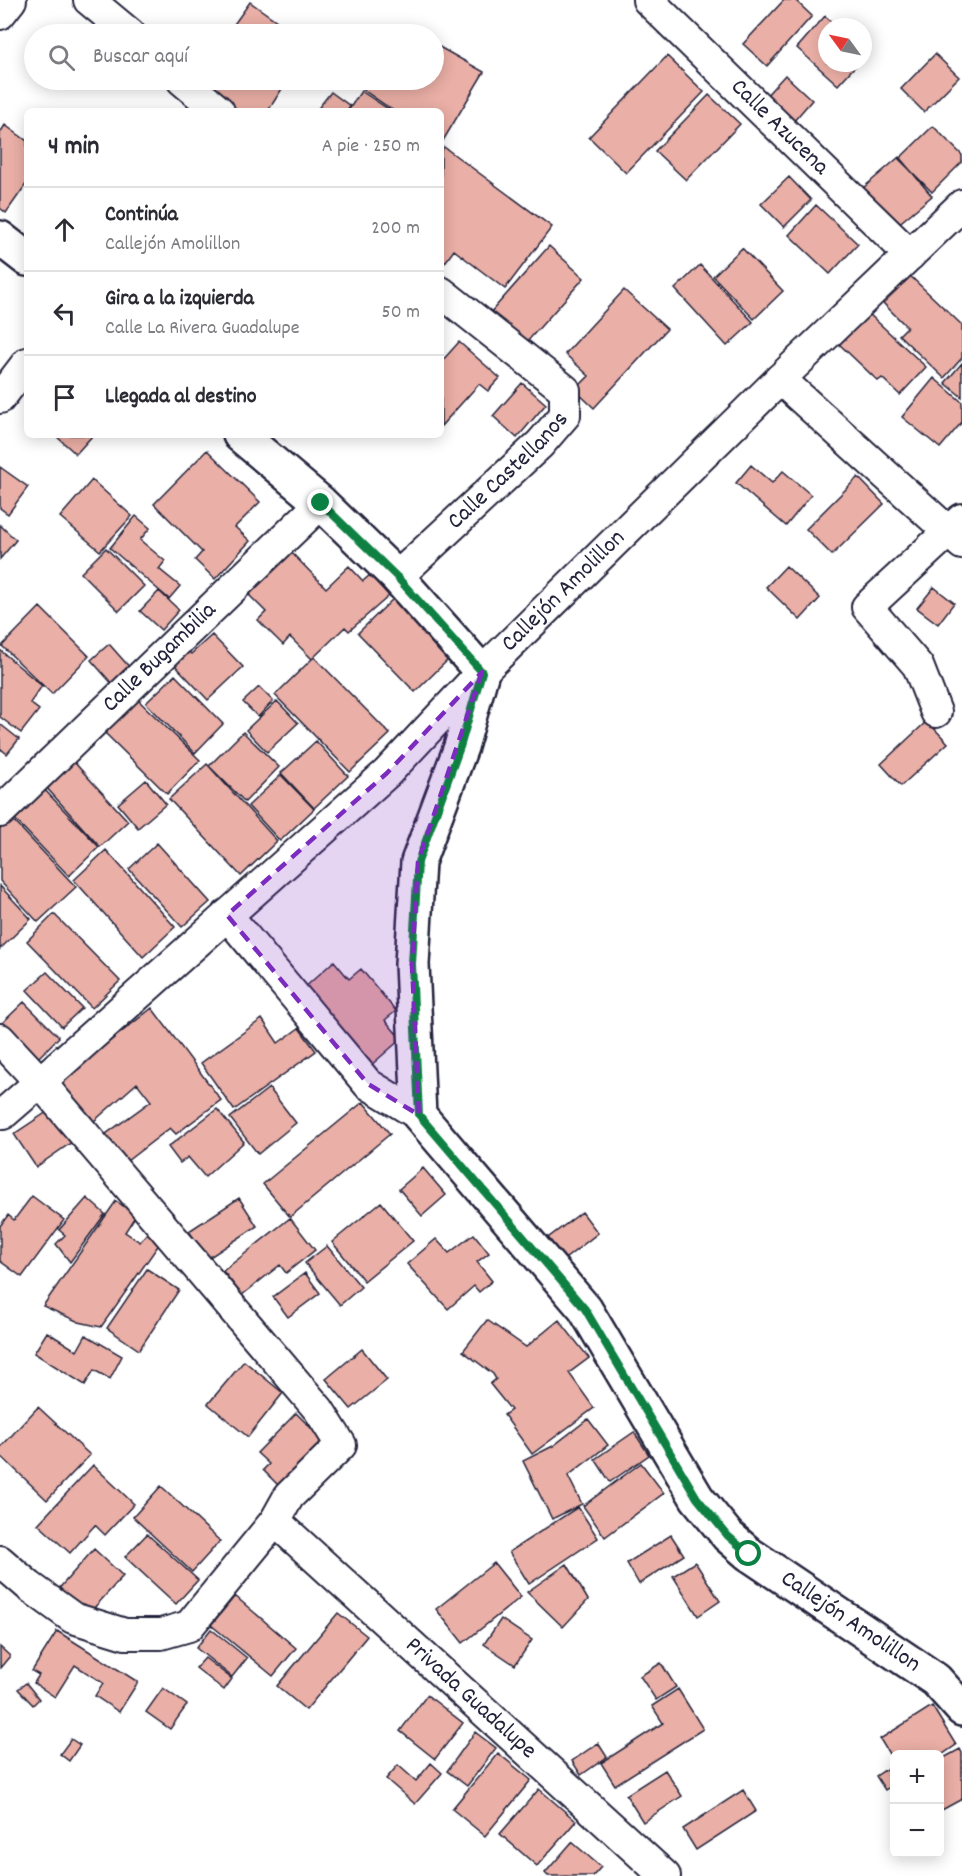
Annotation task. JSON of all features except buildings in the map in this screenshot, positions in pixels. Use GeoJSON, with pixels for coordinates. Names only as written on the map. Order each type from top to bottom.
{"type":"FeatureCollection","features":[{"type":"Feature","properties":{"kind":"street"},"geometry":{"type":"LineString","coordinates":[[0,14],[11,0]]}},
{"type":"Feature","properties":{"kind":"street"},"geometry":{"type":"LineString","coordinates":[[89,0],[117,24]]}},
{"type":"Feature","properties":{"kind":"street","name":"Calle Azucena"},"geometry":{"type":"LineString","coordinates":[[648,0],[910,255]]}},
{"type":"Feature","properties":{"kind":"street"},"geometry":{"type":"LineString","coordinates":[[194,90],[215,108]]}},
{"type":"Feature","properties":{"kind":"street"},"geometry":{"type":"LineString","coordinates":[[910,255],[962,205]]}},
{"type":"Feature","properties":{"kind":"street"},"geometry":{"type":"LineString","coordinates":[[0,238],[24,257]]}},
{"type":"Feature","properties":{"kind":"street","name":"Callejón Amolillon"},"geometry":{"type":"LineString","coordinates":[[910,255],[780,379],[482,672],[460,747],[418,862],[412,964],[419,1115],[585,1309],[697,1498],[728,1536],[749,1554],[936,1680],[962,1709]]}},
{"type":"Feature","properties":{"kind":"street","name":"Calle Castellanos"},"geometry":{"type":"LineString","coordinates":[[397,577],[540,444],[565,415],[566,390],[444,294]]}},
{"type":"Feature","properties":{"kind":"street"},"geometry":{"type":"LineString","coordinates":[[0,398],[24,367]]}},
{"type":"Feature","properties":{"kind":"street"},"geometry":{"type":"LineString","coordinates":[[780,379],[957,532],[867,608],[918,666],[936,712]]}},
{"type":"Feature","properties":{"kind":"street"},"geometry":{"type":"LineString","coordinates":[[1,1118],[387,773],[482,672],[397,577],[321,503],[244,438]]}},
{"type":"Feature","properties":{"kind":"street","name":"Calle Bugambilia"},"geometry":{"type":"LineString","coordinates":[[0,812],[321,503]]}},
{"type":"Feature","properties":{"kind":"street"},"geometry":{"type":"LineString","coordinates":[[228,915],[368,1084],[419,1115]]}},
{"type":"Feature","properties":{"kind":"street"},"geometry":{"type":"LineString","coordinates":[[0,1039],[40,1082],[319,1410],[341,1445],[289,1496],[275,1521],[189,1626],[162,1634],[125,1634],[73,1618],[29,1586],[0,1561]]}},
{"type":"Feature","properties":{"kind":"street","name":"Privada Guadalupe"},"geometry":{"type":"LineString","coordinates":[[275,1521],[664,1876]]}},
{"type":"Feature","properties":{"kind":"highlighted area"},"geometry":{"type":"Polygon","coordinates":[[[482,672],[418,862],[412,964],[419,1115],[368,1084],[227,915],[387,773],[482,672]]]}},
{"type":"Feature","properties":{"kind":"route"},"geometry":{"type":"LineString","coordinates":[[321,503],[397,577],[482,672],[460,747],[418,862],[412,964],[419,1115],[585,1309],[697,1498],[728,1536],[749,1554]]}}]}
